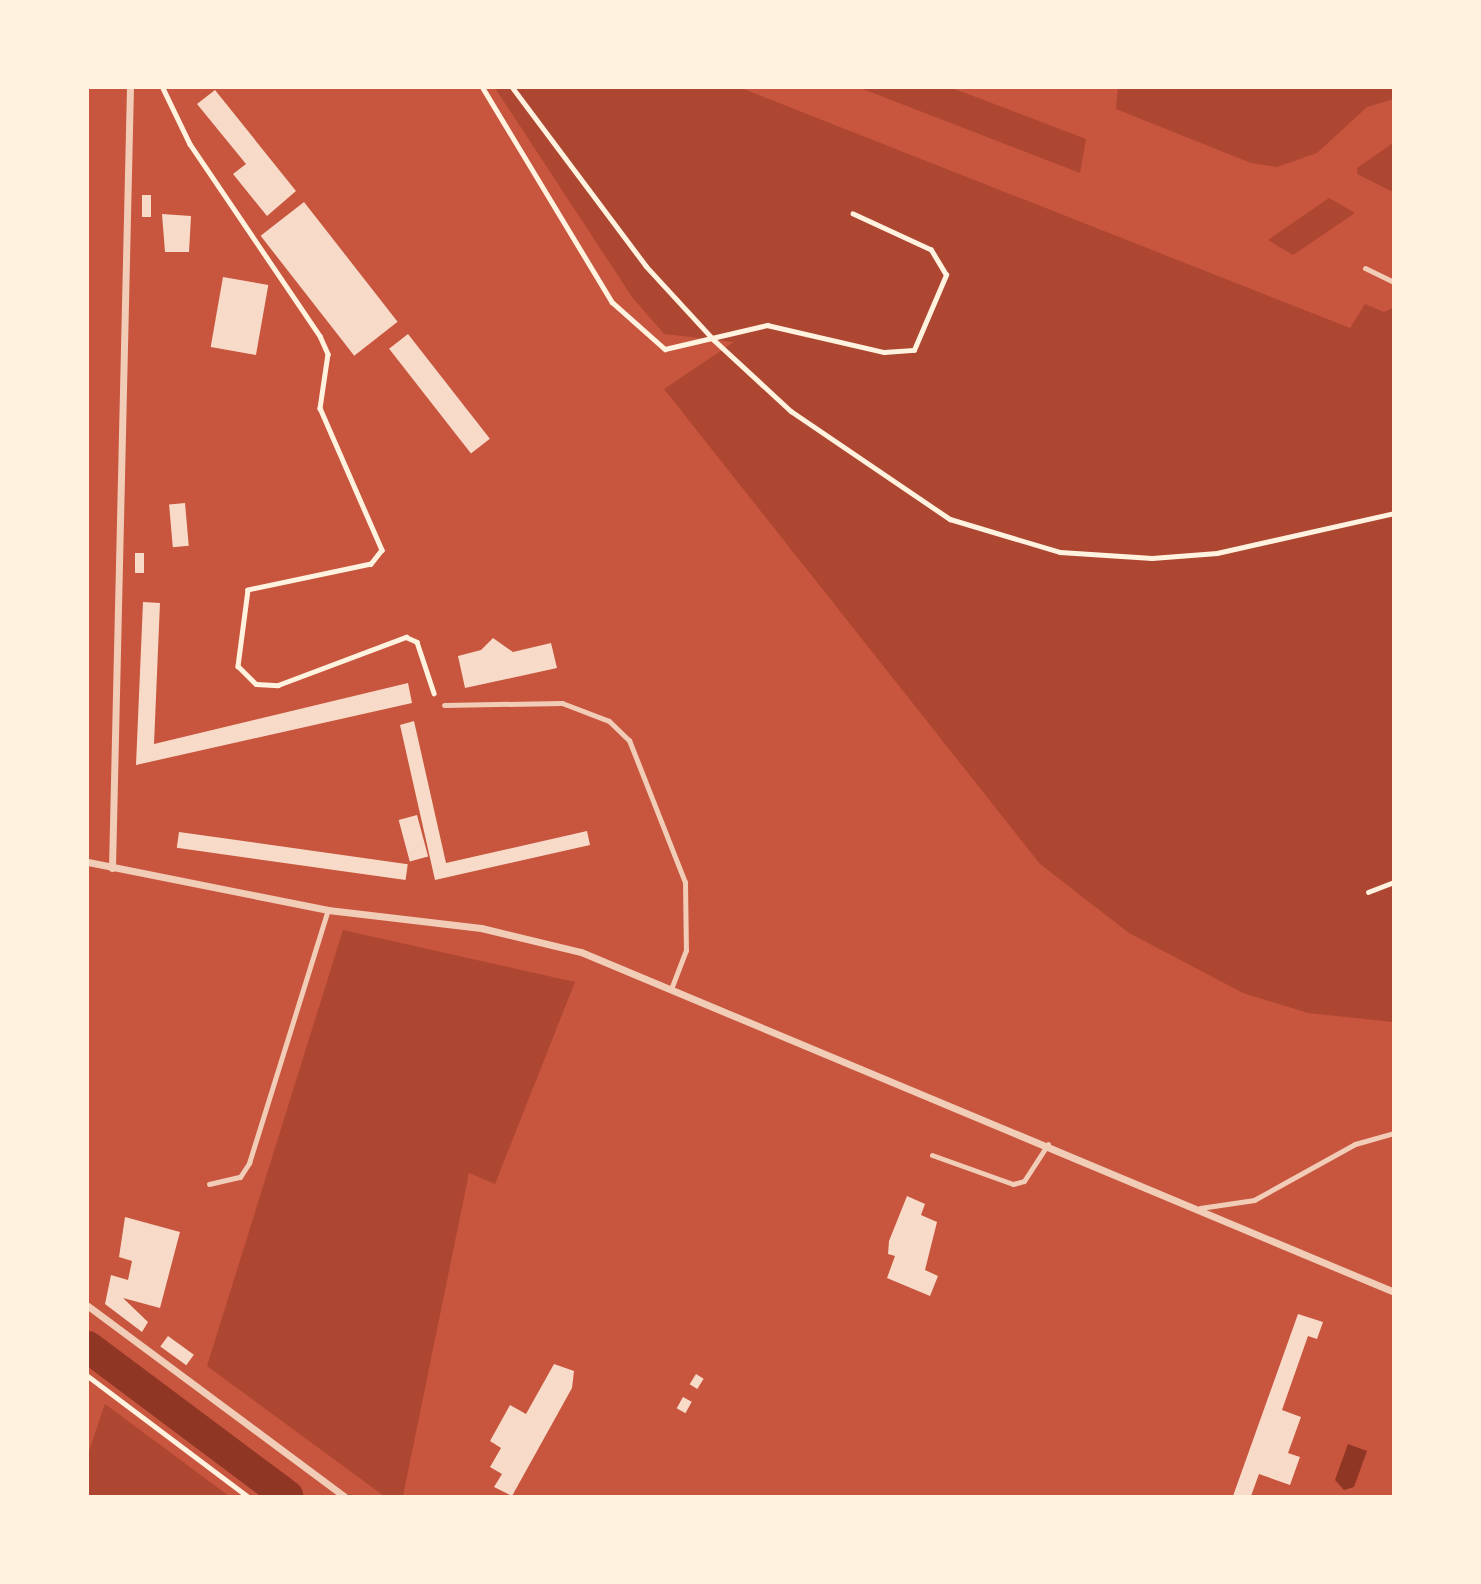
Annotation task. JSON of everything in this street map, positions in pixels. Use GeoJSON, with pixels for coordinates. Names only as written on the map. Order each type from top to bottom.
{"type":"FeatureCollection","features":[{"type":"Feature","properties":{"kind":"street"},"geometry":{"type":"LineString","coordinates":[[112,868],[130,88]]}},
{"type":"Feature","properties":{"kind":"street"},"geometry":{"type":"LineString","coordinates":[[88,862],[328,909],[531,937],[672,987],[1394,1292]]}},
{"type":"Feature","properties":{"kind":"street"},"geometry":{"type":"LineString","coordinates":[[88,1306],[344,1496]]}},
{"type":"Feature","properties":{"kind":"lane"},"geometry":{"type":"LineString","coordinates":[[1365,268],[1394,282]]}},
{"type":"Feature","properties":{"kind":"lane"},"geometry":{"type":"LineString","coordinates":[[444,705],[562,703],[609,721],[629,740],[685,882],[686,950],[672,987]]}},
{"type":"Feature","properties":{"kind":"lane"},"geometry":{"type":"LineString","coordinates":[[209,1184],[240,1177],[249,1163],[328,909]]}},
{"type":"Feature","properties":{"kind":"lane"},"geometry":{"type":"LineString","coordinates":[[1200,1208],[1254,1200],[1355,1144],[1394,1133]]}},
{"type":"Feature","properties":{"kind":"lane"},"geometry":{"type":"LineString","coordinates":[[932,1155],[1013,1184],[1024,1181],[1048,1144]]}},
{"type":"Feature","properties":{"kind":"path"},"geometry":{"type":"LineString","coordinates":[[163,88],[190,144],[320,336],[328,354],[320,408],[382,550],[371,564],[247,590],[238,666],[256,684],[278,685],[406,637],[417,642],[444,705]]}},
{"type":"Feature","properties":{"kind":"path"},"geometry":{"type":"LineString","coordinates":[[484,88],[612,302],[664,349],[714,340],[767,325],[884,352],[914,350],[946,275],[931,250],[853,214]]}},
{"type":"Feature","properties":{"kind":"path"},"geometry":{"type":"LineString","coordinates":[[513,88],[637,255],[714,340],[791,411],[898,489],[950,519],[1015,543],[1105,556],[1217,553],[1394,513]]}},
{"type":"Feature","properties":{"kind":"path"},"geometry":{"type":"LineString","coordinates":[[1368,892],[1394,882]]}},
{"type":"Feature","properties":{"kind":"path"},"geometry":{"type":"LineString","coordinates":[[88,1376],[247,1496]]}},
{"type":"Feature","properties":{"kind":"shaded area"},"geometry":{"type":"Polygon","coordinates":[[[495,88],[741,88],[1350,328],[1365,304],[1384,312],[1393,308],[1393,1022],[1308,1013],[1243,993],[1129,933],[1040,864],[664,389],[734,342],[664,334],[632,297],[495,88]]]}},
{"type":"Feature","properties":{"kind":"shaded area"},"geometry":{"type":"Polygon","coordinates":[[[860,88],[952,88],[1086,139],[1080,173],[860,88]]]}},
{"type":"Feature","properties":{"kind":"shaded area"},"geometry":{"type":"Polygon","coordinates":[[[1118,88],[1393,88],[1394,99],[1367,107],[1317,153],[1277,167],[1251,163],[1116,109],[1118,88]]]}},
{"type":"Feature","properties":{"kind":"shaded area"},"geometry":{"type":"Polygon","coordinates":[[[1393,143],[1391,191],[1357,174],[1357,168],[1393,143]]]}},
{"type":"Feature","properties":{"kind":"shaded area"},"geometry":{"type":"Polygon","coordinates":[[[1329,198],[1355,213],[1293,255],[1268,240],[1329,198]]]}},
{"type":"Feature","properties":{"kind":"shaded area"},"geometry":{"type":"Polygon","coordinates":[[[343,930],[575,982],[495,1184],[469,1173],[403,1496],[384,1496],[207,1366],[343,930]]]}},
{"type":"Feature","properties":{"kind":"shaded area"},"geometry":{"type":"Polygon","coordinates":[[[105,1404],[229,1496],[88,1496],[88,1454],[105,1404]]]}},
{"type":"Feature","properties":{"kind":"shaded area"},"geometry":{"type":"Polygon","coordinates":[[[1348,1444],[1367,1451],[1354,1487],[1344,1490],[1335,1480],[1348,1444]]]}},
{"type":"Feature","properties":{"kind":"building"},"geometry":{"type":"Polygon","coordinates":[[[215,90],[296,191],[267,216],[233,174],[246,164],[197,104],[215,90]]]}},
{"type":"Feature","properties":{"kind":"building"},"geometry":{"type":"Polygon","coordinates":[[[142,195],[151,195],[151,217],[142,217],[142,195]]]}},
{"type":"Feature","properties":{"kind":"building"},"geometry":{"type":"Polygon","coordinates":[[[304,202],[398,322],[354,356],[261,236],[304,202]]]}},
{"type":"Feature","properties":{"kind":"building"},"geometry":{"type":"Polygon","coordinates":[[[162,214],[191,216],[189,252],[165,252],[162,214]]]}},
{"type":"Feature","properties":{"kind":"building"},"geometry":{"type":"Polygon","coordinates":[[[223,277],[268,285],[256,355],[211,347],[223,277]]]}},
{"type":"Feature","properties":{"kind":"building"},"geometry":{"type":"Polygon","coordinates":[[[408,334],[490,439],[471,454],[389,349],[408,334]]]}},
{"type":"Feature","properties":{"kind":"building"},"geometry":{"type":"Polygon","coordinates":[[[185,503],[189,546],[173,547],[169,504],[185,503]]]}},
{"type":"Feature","properties":{"kind":"building"},"geometry":{"type":"Polygon","coordinates":[[[135,553],[144,553],[144,573],[135,573],[135,553]]]}},
{"type":"Feature","properties":{"kind":"building"},"geometry":{"type":"Polygon","coordinates":[[[143,602],[160,603],[154,744],[408,683],[412,703],[136,765],[143,602]]]}},
{"type":"Feature","properties":{"kind":"building"},"geometry":{"type":"Polygon","coordinates":[[[493,638],[513,652],[551,643],[557,668],[465,688],[458,656],[481,650],[493,638]]]}},
{"type":"Feature","properties":{"kind":"building"},"geometry":{"type":"Polygon","coordinates":[[[414,721],[446,863],[587,831],[590,845],[435,880],[400,725],[414,721]]]}},
{"type":"Feature","properties":{"kind":"building"},"geometry":{"type":"Polygon","coordinates":[[[417,815],[428,857],[410,861],[399,820],[417,815]]]}},
{"type":"Feature","properties":{"kind":"building"},"geometry":{"type":"Polygon","coordinates":[[[179,832],[408,864],[406,880],[177,848],[179,832]]]}},
{"type":"Feature","properties":{"kind":"building"},"geometry":{"type":"Polygon","coordinates":[[[907,1196],[925,1204],[921,1215],[937,1222],[925,1270],[938,1276],[930,1296],[887,1278],[895,1256],[888,1254],[889,1241],[907,1196]]]}},
{"type":"Feature","properties":{"kind":"building"},"geometry":{"type":"Polygon","coordinates":[[[125,1217],[180,1232],[160,1308],[123,1298],[148,1322],[142,1332],[105,1304],[111,1275],[128,1280],[132,1261],[119,1257],[125,1217]]]}},
{"type":"Feature","properties":{"kind":"building"},"geometry":{"type":"Polygon","coordinates":[[[1298,1314],[1323,1322],[1317,1339],[1308,1336],[1282,1410],[1301,1417],[1288,1453],[1300,1457],[1290,1485],[1259,1474],[1251,1496],[1233,1496],[1298,1314]]]}},
{"type":"Feature","properties":{"kind":"building"},"geometry":{"type":"Polygon","coordinates":[[[168,1336],[194,1355],[186,1365],[160,1347],[168,1336]]]}},
{"type":"Feature","properties":{"kind":"building"},"geometry":{"type":"Polygon","coordinates":[[[554,1364],[574,1371],[572,1388],[512,1496],[494,1487],[502,1474],[490,1467],[501,1448],[490,1441],[510,1405],[526,1414],[554,1364]]]}},
{"type":"Feature","properties":{"kind":"building"},"geometry":{"type":"Polygon","coordinates":[[[696,1374],[704,1379],[697,1389],[690,1384],[696,1374]]]}},
{"type":"Feature","properties":{"kind":"building"},"geometry":{"type":"Polygon","coordinates":[[[683,1397],[692,1402],[685,1413],[677,1408],[683,1397]]]}},
{"type":"Feature","properties":{"kind":"waterway"},"geometry":{"type":"LineString","coordinates":[[88,1347],[287,1496]]}}]}
